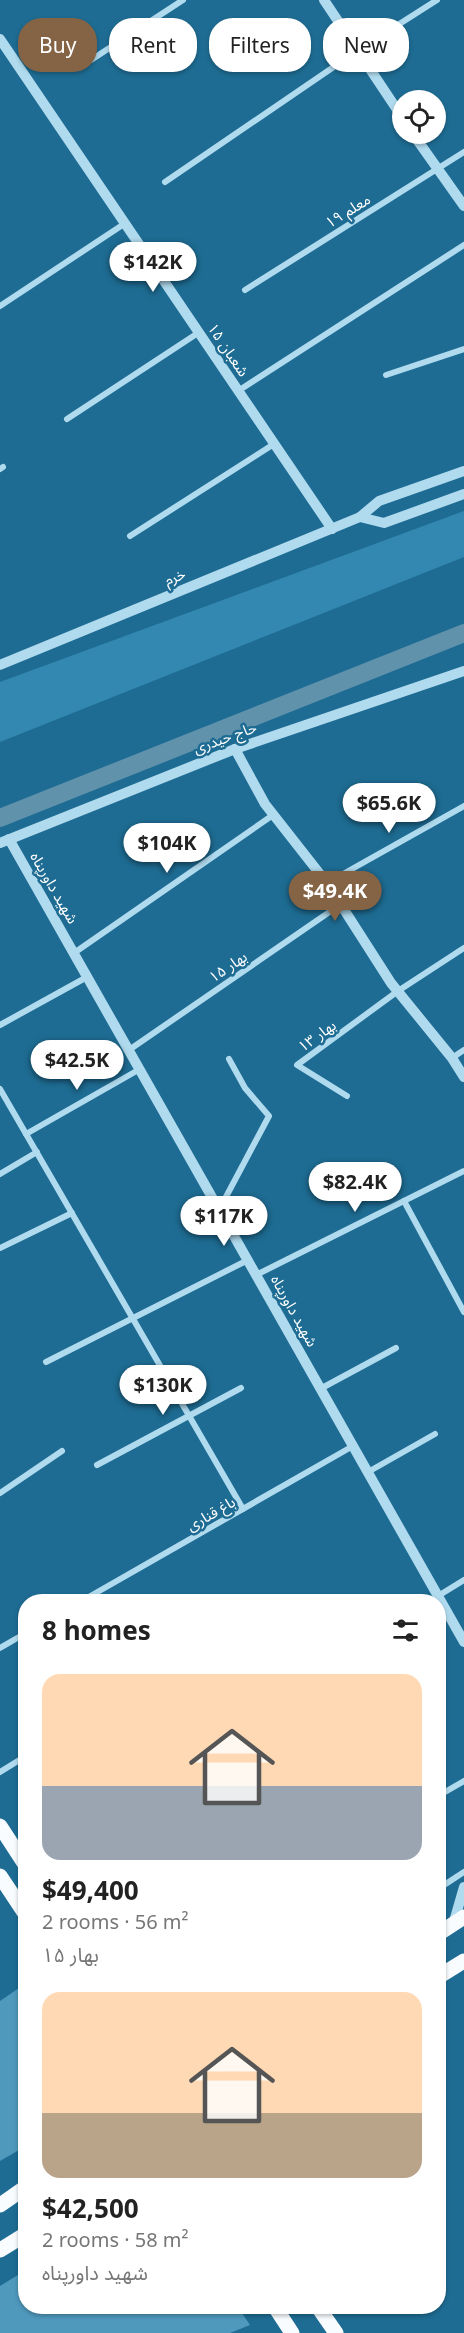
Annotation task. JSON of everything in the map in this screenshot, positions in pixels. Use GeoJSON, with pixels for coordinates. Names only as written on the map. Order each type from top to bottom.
{"type":"FeatureCollection","features":[{"type":"Feature","properties":{"kind":"main road"},"geometry":{"type":"LineString","coordinates":[[0,1826],[18,1854]]}},
{"type":"Feature","properties":{"kind":"main road"},"geometry":{"type":"LineString","coordinates":[[0,1876],[18,1903]]}},
{"type":"Feature","properties":{"kind":"main road"},"geometry":{"type":"LineString","coordinates":[[446,1972],[464,1961]]}},
{"type":"Feature","properties":{"kind":"main road"},"geometry":{"type":"LineString","coordinates":[[0,2205],[18,2193]]}},
{"type":"Feature","properties":{"kind":"main road"},"geometry":{"type":"LineString","coordinates":[[0,2250],[18,2239]]}},
{"type":"Feature","properties":{"kind":"main road"},"geometry":{"type":"LineString","coordinates":[[280,2314],[292,2333]]}},
{"type":"Feature","properties":{"kind":"main road"},"geometry":{"type":"LineString","coordinates":[[323,2314],[336,2333]]}},
{"type":"Feature","properties":{"kind":"street"},"geometry":{"type":"LineString","coordinates":[[97,56],[183,0]]}},
{"type":"Feature","properties":{"kind":"street"},"geometry":{"type":"LineString","coordinates":[[324,0],[336,18]]}},
{"type":"Feature","properties":{"kind":"street"},"geometry":{"type":"LineString","coordinates":[[409,18],[437,0]]}},
{"type":"Feature","properties":{"kind":"street","name":"۱۵ شعبان"},"geometry":{"type":"LineString","coordinates":[[0,39],[332,529]]}},
{"type":"Feature","properties":{"kind":"street"},"geometry":{"type":"LineString","coordinates":[[165,182],[326,72]]}},
{"type":"Feature","properties":{"kind":"street"},"geometry":{"type":"LineString","coordinates":[[371,72],[392,102]]}},
{"type":"Feature","properties":{"kind":"street"},"geometry":{"type":"LineString","coordinates":[[420,144],[464,206]]}},
{"type":"Feature","properties":{"kind":"street","name":"معلم ۱۹"},"geometry":{"type":"LineString","coordinates":[[245,290],[464,152]]}},
{"type":"Feature","properties":{"kind":"street"},"geometry":{"type":"LineString","coordinates":[[0,306],[124,224]]}},
{"type":"Feature","properties":{"kind":"street"},"geometry":{"type":"LineString","coordinates":[[238,390],[464,245]]}},
{"type":"Feature","properties":{"kind":"street"},"geometry":{"type":"LineString","coordinates":[[67,419],[198,333]]}},
{"type":"Feature","properties":{"kind":"street"},"geometry":{"type":"LineString","coordinates":[[386,375],[464,349]]}},
{"type":"Feature","properties":{"kind":"street"},"geometry":{"type":"LineString","coordinates":[[130,536],[274,444]]}},
{"type":"Feature","properties":{"kind":"street","name":"خرم"},"geometry":{"type":"LineString","coordinates":[[0,664],[360,517],[379,501],[464,471]]}},
{"type":"Feature","properties":{"kind":"street"},"geometry":{"type":"LineString","coordinates":[[360,517],[384,523],[464,494]]}},
{"type":"Feature","properties":{"kind":"street","name":"حاج حیدری"},"geometry":{"type":"LineString","coordinates":[[4,841],[235,749],[464,671]]}},
{"type":"Feature","properties":{"kind":"street"},"geometry":{"type":"LineString","coordinates":[[235,749],[265,804],[327,883],[398,991],[452,1058],[464,1077]]}},
{"type":"Feature","properties":{"kind":"street"},"geometry":{"type":"LineString","coordinates":[[327,883],[464,806]]}},
{"type":"Feature","properties":{"kind":"street"},"geometry":{"type":"LineString","coordinates":[[74,953],[273,815]]}},
{"type":"Feature","properties":{"kind":"street","name":"شهید داورپناه"},"geometry":{"type":"LineString","coordinates":[[4,841],[74,953],[437,1594]]}},
{"type":"Feature","properties":{"kind":"street","name":"بهار ۱۵"},"geometry":{"type":"LineString","coordinates":[[129,1050],[340,904]]}},
{"type":"Feature","properties":{"kind":"street"},"geometry":{"type":"LineString","coordinates":[[398,991],[464,948]]}},
{"type":"Feature","properties":{"kind":"street"},"geometry":{"type":"LineString","coordinates":[[0,1025],[87,977]]}},
{"type":"Feature","properties":{"kind":"street","name":"بهار ۱۳"},"geometry":{"type":"LineString","coordinates":[[347,1096],[297,1065],[398,991]]}},
{"type":"Feature","properties":{"kind":"street"},"geometry":{"type":"LineString","coordinates":[[452,1058],[464,1050]]}},
{"type":"Feature","properties":{"kind":"street"},"geometry":{"type":"LineString","coordinates":[[219,1210],[269,1116],[245,1088],[229,1059]]}},
{"type":"Feature","properties":{"kind":"street"},"geometry":{"type":"LineString","coordinates":[[26,1134],[140,1070]]}},
{"type":"Feature","properties":{"kind":"street"},"geometry":{"type":"LineString","coordinates":[[0,1089],[243,1509]]}},
{"type":"Feature","properties":{"kind":"street"},"geometry":{"type":"LineString","coordinates":[[0,1173],[37,1152]]}},
{"type":"Feature","properties":{"kind":"street"},"geometry":{"type":"LineString","coordinates":[[256,1275],[464,1171]]}},
{"type":"Feature","properties":{"kind":"street"},"geometry":{"type":"LineString","coordinates":[[404,1201],[461,1301],[464,1312]]}},
{"type":"Feature","properties":{"kind":"street"},"geometry":{"type":"LineString","coordinates":[[0,1248],[72,1213]]}},
{"type":"Feature","properties":{"kind":"street"},"geometry":{"type":"LineString","coordinates":[[46,1362],[248,1260]]}},
{"type":"Feature","properties":{"kind":"street"},"geometry":{"type":"LineString","coordinates":[[320,1389],[396,1348]]}},
{"type":"Feature","properties":{"kind":"street"},"geometry":{"type":"LineString","coordinates":[[97,1466],[241,1388]]}},
{"type":"Feature","properties":{"kind":"street"},"geometry":{"type":"LineString","coordinates":[[368,1472],[435,1434]]}},
{"type":"Feature","properties":{"kind":"street","name":"باغ قناری"},"geometry":{"type":"LineString","coordinates":[[94,1594],[353,1446]]}},
{"type":"Feature","properties":{"kind":"street"},"geometry":{"type":"LineString","coordinates":[[0,1493],[62,1452]]}},
{"type":"Feature","properties":{"kind":"street"},"geometry":{"type":"LineString","coordinates":[[441,1594],[464,1580]]}},
{"type":"Feature","properties":{"kind":"street","name":"شهید داورپناه"},"geometry":{"type":"LineString","coordinates":[[446,1615],[463,1637]]}},
{"type":"Feature","properties":{"kind":"street"},"geometry":{"type":"LineString","coordinates":[[0,1648],[18,1638]]}},
{"type":"Feature","properties":{"kind":"street"},"geometry":{"type":"LineString","coordinates":[[0,1772],[18,1761]]}},
{"type":"Feature","properties":{"kind":"street"},"geometry":{"type":"LineString","coordinates":[[446,1791],[464,1781]]}},
{"type":"Feature","properties":{"kind":"street"},"geometry":{"type":"LineString","coordinates":[[446,1884],[464,1872]]}},
{"type":"Feature","properties":{"kind":"street"},"geometry":{"type":"LineString","coordinates":[[458,1921],[464,1887]]}},
{"type":"Feature","properties":{"kind":"shaded area"},"geometry":{"type":"Polygon","coordinates":[[[464,511],[464,557],[0,742],[0,682],[464,511]]]}},
{"type":"Feature","properties":{"kind":"building"},"geometry":{"type":"Polygon","coordinates":[[[18,1989],[18,2151],[0,2161],[0,2001],[18,1989]]]}},
{"type":"Feature","properties":{"kind":"building"},"geometry":{"type":"Polygon","coordinates":[[[18,2275],[18,2314],[243,2314],[250,2325],[230,2333],[0,2333],[0,2286],[18,2275]]]}},
{"type":"Feature","properties":{"kind":"waterway"},"geometry":{"type":"LineString","coordinates":[[0,818],[464,633]]}}]}
